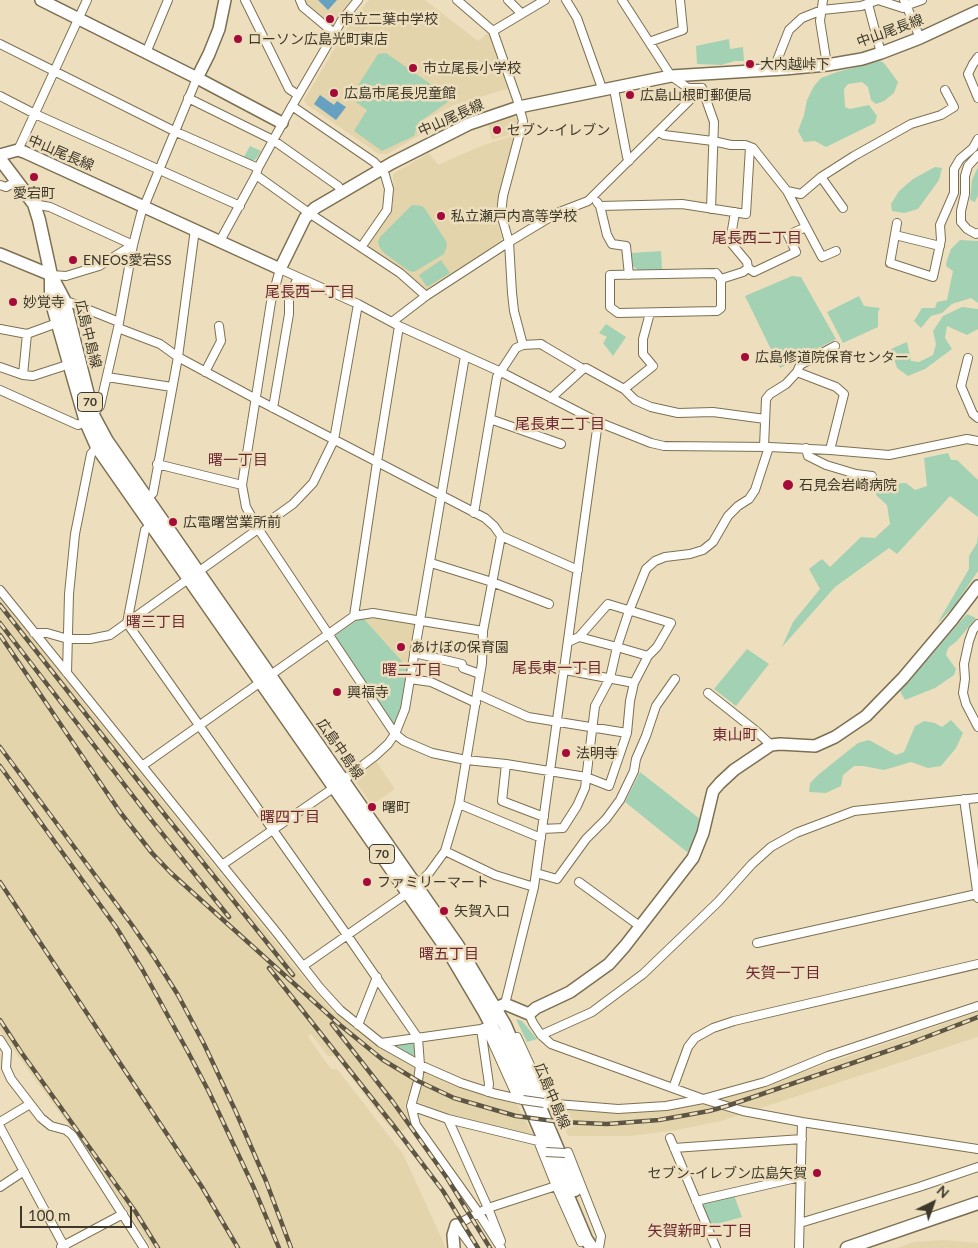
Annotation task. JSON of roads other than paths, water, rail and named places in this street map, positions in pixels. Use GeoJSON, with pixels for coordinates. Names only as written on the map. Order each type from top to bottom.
{"type":"FeatureCollection","features":[{"type":"Feature","properties":{"kind":"main road","name":"広島中島線"},"geometry":{"type":"LineString","coordinates":[[0,159],[34,204],[51,275],[51,300],[57,324],[89,418],[102,444],[151,525],[193,576]]}},
{"type":"Feature","properties":{"kind":"main road","name":"広島中島線"},"geometry":{"type":"LineString","coordinates":[[51,275],[64,300],[89,418]]}},
{"type":"Feature","properties":{"kind":"main road","name":"広島中島線"},"geometry":{"type":"LineString","coordinates":[[102,444],[146,499],[193,576],[413,888],[458,946],[505,1025],[598,1248]]}},
{"type":"Feature","properties":{"kind":"main road","name":"広島中島線"},"geometry":{"type":"LineString","coordinates":[[495,1008],[486,1027],[515,1071],[586,1239],[592,1248]]}},
{"type":"Feature","properties":{"kind":"main road"},"geometry":{"type":"LineString","coordinates":[[847,1248],[978,1204]]}},
{"type":"Feature","properties":{"kind":"main road"},"geometry":{"type":"LineString","coordinates":[[870,1248],[978,1212]]}},
{"type":"Feature","properties":{"kind":"street"},"geometry":{"type":"LineString","coordinates":[[41,0],[282,123]]}},
{"type":"Feature","properties":{"kind":"street"},"geometry":{"type":"LineString","coordinates":[[18,150],[87,0]]}},
{"type":"Feature","properties":{"kind":"street"},"geometry":{"type":"LineString","coordinates":[[146,53],[168,0]]}},
{"type":"Feature","properties":{"kind":"street"},"geometry":{"type":"LineString","coordinates":[[0,390],[78,425],[89,418],[102,402],[119,325],[133,245],[144,206],[174,131],[219,29],[225,0]]}},
{"type":"Feature","properties":{"kind":"street"},"geometry":{"type":"LineString","coordinates":[[300,0],[303,8],[334,33]]}},
{"type":"Feature","properties":{"kind":"street"},"geometry":{"type":"LineString","coordinates":[[220,241],[298,94],[334,33],[358,0]]}},
{"type":"Feature","properties":{"kind":"street"},"geometry":{"type":"LineString","coordinates":[[458,0],[493,31],[519,107],[522,122],[503,196],[501,214],[510,242],[513,302],[523,345]]}},
{"type":"Feature","properties":{"kind":"street"},"geometry":{"type":"LineString","coordinates":[[508,0],[522,14]]}},
{"type":"Feature","properties":{"kind":"street"},"geometry":{"type":"LineString","coordinates":[[493,31],[544,0]]}},
{"type":"Feature","properties":{"kind":"street"},"geometry":{"type":"LineString","coordinates":[[566,0],[577,18],[608,90],[629,161]]}},
{"type":"Feature","properties":{"kind":"street"},"geometry":{"type":"LineString","coordinates":[[622,0],[671,76],[688,88],[702,88]]}},
{"type":"Feature","properties":{"kind":"street"},"geometry":{"type":"LineString","coordinates":[[649,42],[683,30],[680,0]]}},
{"type":"Feature","properties":{"kind":"street"},"geometry":{"type":"LineString","coordinates":[[823,0],[820,21],[826,65]]}},
{"type":"Feature","properties":{"kind":"street"},"geometry":{"type":"LineString","coordinates":[[776,70],[776,63],[789,30],[802,18],[822,10],[868,4],[878,0],[903,8],[905,3]]}},
{"type":"Feature","properties":{"kind":"street"},"geometry":{"type":"LineString","coordinates":[[905,3],[922,0]]}},
{"type":"Feature","properties":{"kind":"street"},"geometry":{"type":"LineString","coordinates":[[245,2],[289,89],[298,94]]}},
{"type":"Feature","properties":{"kind":"street"},"geometry":{"type":"LineString","coordinates":[[905,3],[920,38]]}},
{"type":"Feature","properties":{"kind":"street"},"geometry":{"type":"LineString","coordinates":[[868,4],[881,53]]}},
{"type":"Feature","properties":{"kind":"street","name":"中山尾長線"},"geometry":{"type":"LineString","coordinates":[[0,155],[18,150],[280,269],[309,213],[382,169],[468,124],[519,107],[671,76],[826,65],[881,53],[920,38],[978,11]]}},
{"type":"Feature","properties":{"kind":"street"},"geometry":{"type":"LineString","coordinates":[[0,44],[257,172],[309,213],[362,246],[400,273],[426,296]]}},
{"type":"Feature","properties":{"kind":"street"},"geometry":{"type":"LineString","coordinates":[[978,57],[968,74],[978,98]]}},
{"type":"Feature","properties":{"kind":"street"},"geometry":{"type":"LineString","coordinates":[[354,616],[396,324],[426,296],[510,242],[558,213],[588,201],[702,88]]}},
{"type":"Feature","properties":{"kind":"street"},"geometry":{"type":"LineString","coordinates":[[702,88],[714,122],[711,209]]}},
{"type":"Feature","properties":{"kind":"street"},"geometry":{"type":"LineString","coordinates":[[787,191],[801,194],[821,177],[911,124],[940,115],[954,107],[945,90]]}},
{"type":"Feature","properties":{"kind":"street"},"geometry":{"type":"LineString","coordinates":[[0,96],[35,114],[240,206]]}},
{"type":"Feature","properties":{"kind":"street"},"geometry":{"type":"LineString","coordinates":[[188,98],[273,140],[338,186],[342,192]]}},
{"type":"Feature","properties":{"kind":"street"},"geometry":{"type":"LineString","coordinates":[[292,106],[382,169],[389,189],[386,210],[362,246]]}},
{"type":"Feature","properties":{"kind":"street"},"geometry":{"type":"LineString","coordinates":[[659,132],[664,135],[731,145],[745,145],[753,148],[787,191],[822,257],[836,251]]}},
{"type":"Feature","properties":{"kind":"street"},"geometry":{"type":"LineString","coordinates":[[897,223],[890,263],[933,276],[941,240],[940,225],[954,193],[954,169],[960,159],[973,148],[978,139]]}},
{"type":"Feature","properties":{"kind":"street"},"geometry":{"type":"LineString","coordinates":[[600,206],[682,204],[746,214],[750,147]]}},
{"type":"Feature","properties":{"kind":"street"},"geometry":{"type":"LineString","coordinates":[[978,155],[968,166],[965,176],[965,194],[960,211],[961,222],[966,228],[976,234],[978,233]]}},
{"type":"Feature","properties":{"kind":"street"},"geometry":{"type":"LineString","coordinates":[[821,177],[844,208]]}},
{"type":"Feature","properties":{"kind":"street"},"geometry":{"type":"LineString","coordinates":[[0,185],[6,187],[17,181]]}},
{"type":"Feature","properties":{"kind":"street"},"geometry":{"type":"LineString","coordinates":[[593,196],[600,206],[607,235],[612,244],[626,246],[629,275]]}},
{"type":"Feature","properties":{"kind":"street"},"geometry":{"type":"LineString","coordinates":[[34,204],[50,207],[133,245]]}},
{"type":"Feature","properties":{"kind":"street"},"geometry":{"type":"LineString","coordinates":[[735,212],[731,236],[732,244],[747,262],[748,268],[754,272],[796,252],[788,235],[806,227]]}},
{"type":"Feature","properties":{"kind":"street"},"geometry":{"type":"LineString","coordinates":[[146,499],[152,495],[178,357],[195,229]]}},
{"type":"Feature","properties":{"kind":"street"},"geometry":{"type":"LineString","coordinates":[[895,235],[940,246]]}},
{"type":"Feature","properties":{"kind":"street"},"geometry":{"type":"LineString","coordinates":[[0,254],[51,275],[66,276],[99,266],[133,245]]}},
{"type":"Feature","properties":{"kind":"street"},"geometry":{"type":"LineString","coordinates":[[721,279],[743,272],[748,268]]}},
{"type":"Feature","properties":{"kind":"street"},"geometry":{"type":"LineString","coordinates":[[568,642],[579,637],[608,604],[671,623],[657,647],[648,656],[634,683],[626,733],[609,786],[586,777],[506,764],[466,760],[432,753],[404,741],[395,734],[259,530],[246,507],[242,485],[271,302],[280,269],[501,372],[598,422],[651,444],[664,446],[806,448],[890,455],[967,440],[978,441]]}},
{"type":"Feature","properties":{"kind":"street"},"geometry":{"type":"LineString","coordinates":[[716,273],[721,279],[721,308],[717,311],[618,313],[610,307],[610,275],[629,275],[716,273]]}},
{"type":"Feature","properties":{"kind":"street"},"geometry":{"type":"LineString","coordinates":[[273,408],[290,298],[298,277]]}},
{"type":"Feature","properties":{"kind":"street"},"geometry":{"type":"LineString","coordinates":[[64,300],[160,344],[178,357],[205,372],[485,518],[501,536],[578,570]]}},
{"type":"Feature","properties":{"kind":"street"},"geometry":{"type":"LineString","coordinates":[[34,633],[47,633],[68,639],[90,639],[110,635],[259,530],[292,504],[312,483],[334,440],[358,304]]}},
{"type":"Feature","properties":{"kind":"street"},"geometry":{"type":"LineString","coordinates":[[624,389],[653,366],[643,354],[642,338],[650,313]]}},
{"type":"Feature","properties":{"kind":"street"},"geometry":{"type":"LineString","coordinates":[[0,329],[27,334],[57,324]]}},
{"type":"Feature","properties":{"kind":"street"},"geometry":{"type":"LineString","coordinates":[[205,372],[221,341],[220,326]]}},
{"type":"Feature","properties":{"kind":"street"},"geometry":{"type":"LineString","coordinates":[[23,375],[27,334]]}},
{"type":"Feature","properties":{"kind":"street"},"geometry":{"type":"LineString","coordinates":[[474,513],[497,377],[516,348],[523,345],[541,344],[583,369],[586,368],[624,389],[635,400],[651,407],[678,413],[713,412],[765,419]]}},
{"type":"Feature","properties":{"kind":"street"},"geometry":{"type":"LineString","coordinates":[[542,829],[563,828],[577,806],[586,777],[595,706],[610,678],[617,646],[628,611],[646,569],[655,561],[665,557],[690,554],[703,550],[713,542],[728,516],[748,499],[755,490],[766,447],[766,400],[770,394],[786,384],[797,372],[800,365],[835,346]]}},
{"type":"Feature","properties":{"kind":"street"},"geometry":{"type":"LineString","coordinates":[[222,865],[375,756],[388,744],[395,734],[405,709],[465,356]]}},
{"type":"Feature","properties":{"kind":"street"},"geometry":{"type":"LineString","coordinates":[[968,358],[961,386],[973,414],[978,418]]}},
{"type":"Feature","properties":{"kind":"street"},"geometry":{"type":"LineString","coordinates":[[0,367],[23,375],[33,376],[70,364]]}},
{"type":"Feature","properties":{"kind":"street"},"geometry":{"type":"LineString","coordinates":[[551,398],[583,369]]}},
{"type":"Feature","properties":{"kind":"street"},"geometry":{"type":"LineString","coordinates":[[797,372],[836,386],[844,394],[830,450]]}},
{"type":"Feature","properties":{"kind":"street"},"geometry":{"type":"LineString","coordinates":[[108,377],[172,387]]}},
{"type":"Feature","properties":{"kind":"street"},"geometry":{"type":"LineString","coordinates":[[490,419],[561,444]]}},
{"type":"Feature","properties":{"kind":"street"},"geometry":{"type":"LineString","coordinates":[[529,1014],[495,1008],[534,887],[598,422]]}},
{"type":"Feature","properties":{"kind":"street"},"geometry":{"type":"LineString","coordinates":[[67,673],[69,594],[75,534],[91,454],[102,444]]}},
{"type":"Feature","properties":{"kind":"street"},"geometry":{"type":"LineString","coordinates":[[806,448],[808,456],[826,465],[856,474],[872,476]]}},
{"type":"Feature","properties":{"kind":"street"},"geometry":{"type":"LineString","coordinates":[[158,464],[242,485]]}},
{"type":"Feature","properties":{"kind":"street"},"geometry":{"type":"LineString","coordinates":[[151,525],[145,530],[127,623],[418,1038],[420,1065],[411,1106],[416,1124],[502,1248]]}},
{"type":"Feature","properties":{"kind":"street"},"geometry":{"type":"LineString","coordinates":[[303,966],[413,888],[429,873],[445,851],[459,804],[476,703],[483,631],[501,536]]}},
{"type":"Feature","properties":{"kind":"street"},"geometry":{"type":"LineString","coordinates":[[430,563],[492,582],[549,604]]}},
{"type":"Feature","properties":{"kind":"street"},"geometry":{"type":"LineString","coordinates":[[529,1014],[536,1008],[570,992],[590,979],[609,964],[640,927],[693,858],[703,833],[713,791],[720,783],[734,770],[771,745],[815,746],[835,737],[866,716],[903,678],[978,586]]}},
{"type":"Feature","properties":{"kind":"street"},"geometry":{"type":"LineString","coordinates":[[0,590],[333,1002],[380,1043],[420,1065],[461,1083],[520,1100],[546,1104],[618,1109],[666,1106],[704,1099],[765,1082],[828,1056],[978,1006]]}},
{"type":"Feature","properties":{"kind":"street"},"geometry":{"type":"LineString","coordinates":[[142,766],[354,616],[373,613],[483,631]]}},
{"type":"Feature","properties":{"kind":"street"},"geometry":{"type":"LineString","coordinates":[[978,624],[973,630],[969,641],[964,664],[963,693],[966,704],[978,727]]}},
{"type":"Feature","properties":{"kind":"street"},"geometry":{"type":"LineString","coordinates":[[579,637],[648,656]]}},
{"type":"Feature","properties":{"kind":"street"},"geometry":{"type":"LineString","coordinates":[[414,653],[462,664],[462,668],[480,674]]}},
{"type":"Feature","properties":{"kind":"street"},"geometry":{"type":"LineString","coordinates":[[564,670],[634,683]]}},
{"type":"Feature","properties":{"kind":"street"},"geometry":{"type":"LineString","coordinates":[[536,873],[557,878],[586,839],[616,806],[634,771],[636,759],[656,706],[675,679]]}},
{"type":"Feature","properties":{"kind":"street"},"geometry":{"type":"LineString","coordinates":[[410,680],[431,682],[476,703]]}},
{"type":"Feature","properties":{"kind":"street"},"geometry":{"type":"LineString","coordinates":[[708,693],[771,745]]}},
{"type":"Feature","properties":{"kind":"street"},"geometry":{"type":"LineString","coordinates":[[477,694],[528,717],[626,733]]}},
{"type":"Feature","properties":{"kind":"street"},"geometry":{"type":"LineString","coordinates":[[506,764],[502,800],[544,817]]}},
{"type":"Feature","properties":{"kind":"street"},"geometry":{"type":"LineString","coordinates":[[541,1035],[592,1012],[644,974],[718,902],[752,864],[771,847],[796,833],[854,811],[978,798]]}},
{"type":"Feature","properties":{"kind":"street"},"geometry":{"type":"LineString","coordinates":[[757,943],[978,896],[964,799]]}},
{"type":"Feature","properties":{"kind":"street"},"geometry":{"type":"LineString","coordinates":[[459,804],[541,838]]}},
{"type":"Feature","properties":{"kind":"street"},"geometry":{"type":"LineString","coordinates":[[445,851],[495,875],[534,887]]}},
{"type":"Feature","properties":{"kind":"street"},"geometry":{"type":"LineString","coordinates":[[579,882],[640,927]]}},
{"type":"Feature","properties":{"kind":"street"},"geometry":{"type":"LineString","coordinates":[[673,1088],[688,1047],[695,1038],[713,1028],[734,1021],[978,964]]}},
{"type":"Feature","properties":{"kind":"street"},"geometry":{"type":"LineString","coordinates":[[358,1025],[377,977]]}},
{"type":"Feature","properties":{"kind":"street"},"geometry":{"type":"LineString","coordinates":[[529,1014],[532,1023],[550,1044],[743,1111],[978,1149]]}},
{"type":"Feature","properties":{"kind":"street"},"geometry":{"type":"LineString","coordinates":[[505,1025],[514,1032],[546,1104]]}},
{"type":"Feature","properties":{"kind":"street"},"geometry":{"type":"LineString","coordinates":[[380,1043],[486,1027]]}},
{"type":"Feature","properties":{"kind":"street"},"geometry":{"type":"LineString","coordinates":[[486,1027],[488,1092]]}},
{"type":"Feature","properties":{"kind":"street"},"geometry":{"type":"LineString","coordinates":[[486,1027],[520,1100]]}},
{"type":"Feature","properties":{"kind":"street"},"geometry":{"type":"LineString","coordinates":[[0,1040],[7,1051],[3,1068],[41,1118],[51,1126],[66,1130],[72,1134],[144,1248]]}},
{"type":"Feature","properties":{"kind":"street"},"geometry":{"type":"LineString","coordinates":[[0,1122],[30,1104]]}},
{"type":"Feature","properties":{"kind":"street"},"geometry":{"type":"LineString","coordinates":[[411,1106],[448,1119],[538,1141],[581,1242],[588,1248]]}},
{"type":"Feature","properties":{"kind":"street"},"geometry":{"type":"LineString","coordinates":[[448,1119],[488,1208],[502,1248]]}},
{"type":"Feature","properties":{"kind":"street"},"geometry":{"type":"LineString","coordinates":[[800,1248],[802,1122]]}},
{"type":"Feature","properties":{"kind":"street"},"geometry":{"type":"LineString","coordinates":[[408,1129],[416,1124]]}},
{"type":"Feature","properties":{"kind":"street"},"geometry":{"type":"LineString","coordinates":[[0,1127],[63,1247],[123,1214]]}},
{"type":"Feature","properties":{"kind":"street"},"geometry":{"type":"LineString","coordinates":[[670,1138],[716,1248]]}},
{"type":"Feature","properties":{"kind":"street"},"geometry":{"type":"LineString","coordinates":[[674,1148],[802,1139]]}},
{"type":"Feature","properties":{"kind":"street"},"geometry":{"type":"LineString","coordinates":[[544,1152],[566,1153],[601,1236],[598,1248]]}},
{"type":"Feature","properties":{"kind":"street"},"geometry":{"type":"LineString","coordinates":[[800,1223],[978,1167]]}},
{"type":"Feature","properties":{"kind":"street"},"geometry":{"type":"LineString","coordinates":[[0,1187],[24,1171]]}},
{"type":"Feature","properties":{"kind":"street"},"geometry":{"type":"LineString","coordinates":[[696,1201],[800,1177]]}},
{"type":"Feature","properties":{"kind":"street"},"geometry":{"type":"LineString","coordinates":[[454,1248],[453,1234],[456,1225],[488,1208],[556,1186]]}},
{"type":"Feature","properties":{"kind":"street"},"geometry":{"type":"LineString","coordinates":[[456,1225],[473,1248]]}},
{"type":"Feature","properties":{"kind":"water"},"geometry":{"type":"Polygon","coordinates":[[[318,0],[337,0],[328,10],[318,0]]]}},
{"type":"Feature","properties":{"kind":"water"},"geometry":{"type":"Polygon","coordinates":[[[320,95],[334,105],[337,101],[346,107],[336,120],[314,104],[320,95]]]}},
{"type":"Feature","properties":{"kind":"railway"},"geometry":{"type":"LineString","coordinates":[[0,605],[293,975]]}},
{"type":"Feature","properties":{"kind":"railway"},"geometry":{"type":"LineString","coordinates":[[0,623],[153,822],[229,917]]}},
{"type":"Feature","properties":{"kind":"railway"},"geometry":{"type":"LineString","coordinates":[[0,635],[120,812],[152,853],[171,873],[340,1025],[383,1060],[418,1081],[454,1098],[516,1116],[561,1122],[607,1124],[659,1120],[727,1106],[908,1044],[978,1017]]}},
{"type":"Feature","properties":{"kind":"railway"},"geometry":{"type":"LineString","coordinates":[[0,747],[132,925],[178,995],[204,1044],[236,1112],[266,1181],[291,1248]]}},
{"type":"Feature","properties":{"kind":"railway"},"geometry":{"type":"LineString","coordinates":[[0,766],[116,927],[142,969],[209,1092],[254,1188],[279,1248]]}},
{"type":"Feature","properties":{"kind":"railway"},"geometry":{"type":"LineString","coordinates":[[0,882],[202,1187],[238,1248]]}},
{"type":"Feature","properties":{"kind":"railway"},"geometry":{"type":"LineString","coordinates":[[269,968],[443,1191],[478,1248]]}},
{"type":"Feature","properties":{"kind":"railway"},"geometry":{"type":"LineString","coordinates":[[0,1020],[135,1211],[158,1248]]}},
{"type":"Feature","properties":{"kind":"railway"},"geometry":{"type":"LineString","coordinates":[[332,1024],[393,1102],[447,1178],[490,1248]]}},
{"type":"Feature","properties":{"kind":"place","name":"市立二葉中学校"},"geometry":{"type":"Point","coordinates":[330,19]}},
{"type":"Feature","properties":{"kind":"place","name":"ローソン広島光町東店"},"geometry":{"type":"Point","coordinates":[238,39]}},
{"type":"Feature","properties":{"kind":"place","name":"大内越峠下"},"geometry":{"type":"Point","coordinates":[750,64]}},
{"type":"Feature","properties":{"kind":"place","name":"市立尾長小学校"},"geometry":{"type":"Point","coordinates":[413,68]}},
{"type":"Feature","properties":{"kind":"place","name":"広島市尾長児童館"},"geometry":{"type":"Point","coordinates":[334,93]}},
{"type":"Feature","properties":{"kind":"place","name":"広島山根町郵便局"},"geometry":{"type":"Point","coordinates":[630,95]}},
{"type":"Feature","properties":{"kind":"place","name":"セブン-イレブン"},"geometry":{"type":"Point","coordinates":[497,130]}},
{"type":"Feature","properties":{"kind":"place","name":"愛宕町"},"geometry":{"type":"Point","coordinates":[34,177]}},
{"type":"Feature","properties":{"kind":"place","name":"私立瀬戸内高等学校"},"geometry":{"type":"Point","coordinates":[441,216]}},
{"type":"Feature","properties":{"kind":"place","name":"ENEOS愛宕SS"},"geometry":{"type":"Point","coordinates":[73,260]}},
{"type":"Feature","properties":{"kind":"place","name":"妙覚寺"},"geometry":{"type":"Point","coordinates":[13,302]}},
{"type":"Feature","properties":{"kind":"place","name":"広島修道院保育センター"},"geometry":{"type":"Point","coordinates":[745,357]}},
{"type":"Feature","properties":{"kind":"place","name":"石見会岩崎病院"},"geometry":{"type":"Point","coordinates":[788,485]}},
{"type":"Feature","properties":{"kind":"place","name":"広電曙営業所前"},"geometry":{"type":"Point","coordinates":[173,522]}},
{"type":"Feature","properties":{"kind":"place","name":"あけぼの保育園"},"geometry":{"type":"Point","coordinates":[401,647]}},
{"type":"Feature","properties":{"kind":"place","name":"興福寺"},"geometry":{"type":"Point","coordinates":[337,692]}},
{"type":"Feature","properties":{"kind":"place","name":"法明寺"},"geometry":{"type":"Point","coordinates":[566,753]}},
{"type":"Feature","properties":{"kind":"place","name":"曙町"},"geometry":{"type":"Point","coordinates":[372,807]}},
{"type":"Feature","properties":{"kind":"place","name":"ファミリーマート"},"geometry":{"type":"Point","coordinates":[367,882]}},
{"type":"Feature","properties":{"kind":"place","name":"矢賀入口"},"geometry":{"type":"Point","coordinates":[444,911]}},
{"type":"Feature","properties":{"kind":"place","name":"セブン-イレブン広島矢賀"},"geometry":{"type":"Point","coordinates":[817,1173]}},
{"type":"Feature","properties":{"kind":"district","name":"尾長西二丁目"},"geometry":{"type":"Point","coordinates":[757,238]}},
{"type":"Feature","properties":{"kind":"district","name":"尾長西一丁目"},"geometry":{"type":"Point","coordinates":[310,292]}},
{"type":"Feature","properties":{"kind":"district","name":"尾長東二丁目"},"geometry":{"type":"Point","coordinates":[560,424]}},
{"type":"Feature","properties":{"kind":"district","name":"曙一丁目"},"geometry":{"type":"Point","coordinates":[238,460]}},
{"type":"Feature","properties":{"kind":"district","name":"曙三丁目"},"geometry":{"type":"Point","coordinates":[156,622]}},
{"type":"Feature","properties":{"kind":"district","name":"尾長東一丁目"},"geometry":{"type":"Point","coordinates":[557,668]}},
{"type":"Feature","properties":{"kind":"district","name":"曙二丁目"},"geometry":{"type":"Point","coordinates":[412,670]}},
{"type":"Feature","properties":{"kind":"district","name":"東山町"},"geometry":{"type":"Point","coordinates":[735,735]}},
{"type":"Feature","properties":{"kind":"district","name":"曙四丁目"},"geometry":{"type":"Point","coordinates":[290,817]}},
{"type":"Feature","properties":{"kind":"district","name":"曙五丁目"},"geometry":{"type":"Point","coordinates":[449,954]}},
{"type":"Feature","properties":{"kind":"district","name":"矢賀一丁目"},"geometry":{"type":"Point","coordinates":[783,973]}},
{"type":"Feature","properties":{"kind":"district","name":"矢賀新町二丁目"},"geometry":{"type":"Point","coordinates":[700,1231]}}]}
